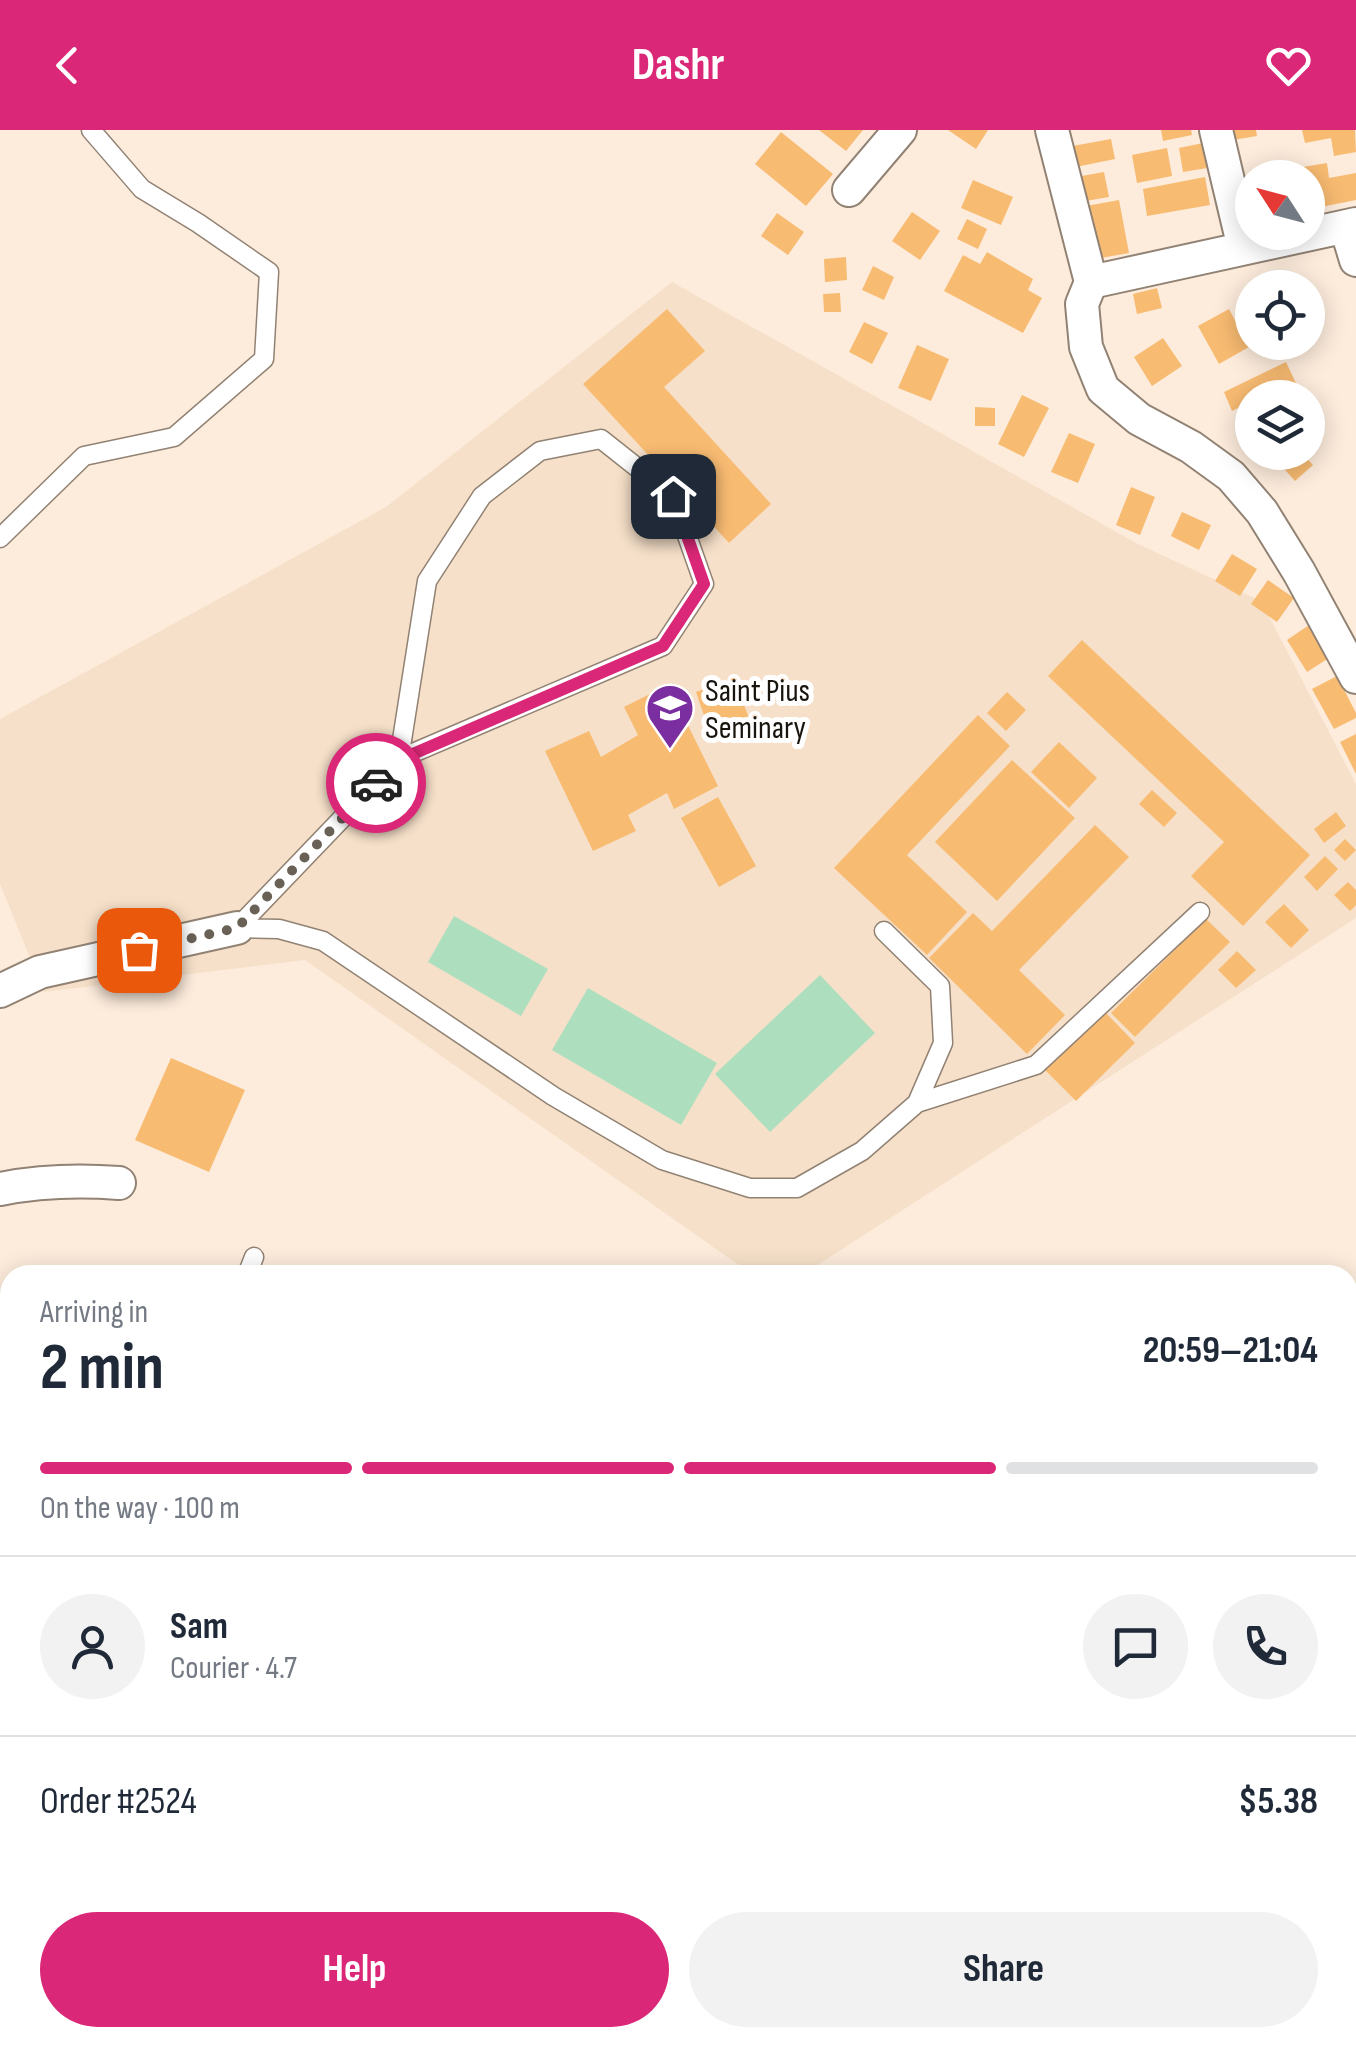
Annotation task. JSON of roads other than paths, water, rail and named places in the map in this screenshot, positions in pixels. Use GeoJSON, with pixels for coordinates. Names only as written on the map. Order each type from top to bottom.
{"type":"FeatureCollection","features":[{"type":"Feature","properties":{"kind":"street"},"geometry":{"type":"LineString","coordinates":[[849,190],[900,130]]}},
{"type":"Feature","properties":{"kind":"street"},"geometry":{"type":"LineString","coordinates":[[1052,130],[1091,282],[1082,304],[1086,347],[1103,388],[1139,419],[1231,476],[1262,512],[1290,557],[1356,677]]}},
{"type":"Feature","properties":{"kind":"street"},"geometry":{"type":"LineString","coordinates":[[1216,130],[1235,210]]}},
{"type":"Feature","properties":{"kind":"street"},"geometry":{"type":"LineString","coordinates":[[1325,231],[1351,225],[1356,260]]}},
{"type":"Feature","properties":{"kind":"street"},"geometry":{"type":"LineString","coordinates":[[1091,282],[1235,250]]}},
{"type":"Feature","properties":{"kind":"street"},"geometry":{"type":"LineString","coordinates":[[0,991],[40,972],[237,928]]}},
{"type":"Feature","properties":{"kind":"street"},"geometry":{"type":"LineString","coordinates":[[0,1188],[35,1182],[120,1182]]}},
{"type":"Feature","properties":{"kind":"lane"},"geometry":{"type":"LineString","coordinates":[[0,538],[84,456],[174,437],[264,358],[269,272],[142,189],[91,130]]}},
{"type":"Feature","properties":{"kind":"lane"},"geometry":{"type":"LineString","coordinates":[[237,928],[399,760],[663,646],[704,584],[673,496],[601,439],[540,451],[482,496],[427,582],[399,760]]}},
{"type":"Feature","properties":{"kind":"lane"},"geometry":{"type":"LineString","coordinates":[[237,928],[279,928],[323,941],[553,1096],[662,1160],[750,1188],[796,1188],[862,1151],[917,1103],[1036,1065],[1200,912]]}},
{"type":"Feature","properties":{"kind":"lane"},"geometry":{"type":"LineString","coordinates":[[884,932],[940,986],[943,1043],[917,1103]]}},
{"type":"Feature","properties":{"kind":"place","name":"Saint Pius Seminary"},"geometry":{"type":"Point","coordinates":[670,750]}}]}
